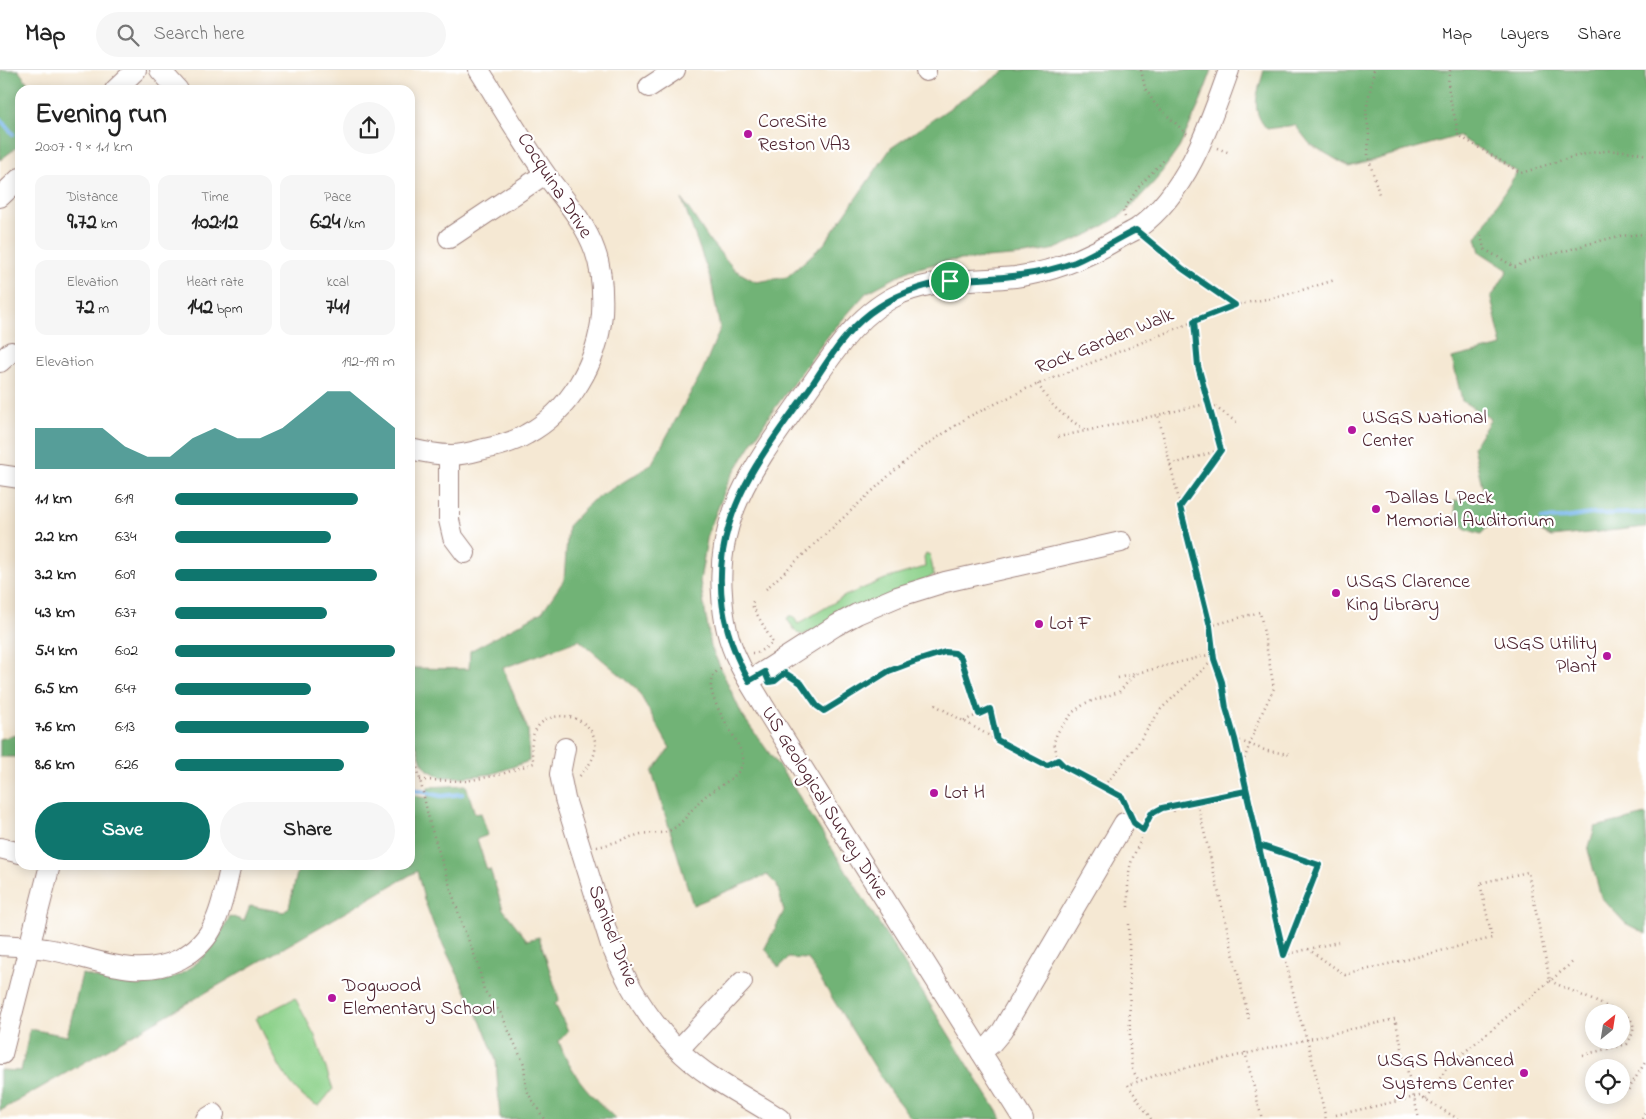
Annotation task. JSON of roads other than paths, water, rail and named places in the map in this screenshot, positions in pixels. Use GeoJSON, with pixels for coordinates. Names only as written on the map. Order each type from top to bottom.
{"type":"FeatureCollection","features":[{"type":"Feature","properties":{"kind":"street"},"geometry":{"type":"LineString","coordinates":[[120,85],[136,70]]}},
{"type":"Feature","properties":{"kind":"street"},"geometry":{"type":"LineString","coordinates":[[160,70],[174,85]]}},
{"type":"Feature","properties":{"kind":"street","name":"Cocquina Drive"},"geometry":{"type":"LineString","coordinates":[[415,450],[449,455],[476,452],[512,441],[541,425],[561,407],[581,380],[595,350],[601,321],[603,303],[599,266],[595,251],[586,232],[478,70]]}},
{"type":"Feature","properties":{"kind":"street"},"geometry":{"type":"LineString","coordinates":[[649,87],[676,70]]}},
{"type":"Feature","properties":{"kind":"street","name":"US Geological Survey Drive"},"geometry":{"type":"LineString","coordinates":[[1023,1119],[749,681],[743,658],[725,621],[721,579],[723,551],[734,508],[753,469],[838,347],[855,327],[890,299],[914,289],[944,282],[1014,277],[1040,273],[1089,256],[1136,230],[1166,201],[1183,178],[1196,154],[1230,70]]}},
{"type":"Feature","properties":{"kind":"street"},"geometry":{"type":"LineString","coordinates":[[449,238],[546,174]]}},
{"type":"Feature","properties":{"kind":"street"},"geometry":{"type":"LineString","coordinates":[[0,197],[15,183]]}},
{"type":"Feature","properties":{"kind":"street"},"geometry":{"type":"LineString","coordinates":[[449,455],[449,520],[453,537],[465,553]]}},
{"type":"Feature","properties":{"kind":"street"},"geometry":{"type":"LineString","coordinates":[[0,475],[15,477]]}},
{"type":"Feature","properties":{"kind":"street"},"geometry":{"type":"LineString","coordinates":[[749,681],[835,626],[857,614],[897,597],[945,582],[1121,542]]}},
{"type":"Feature","properties":{"kind":"street","name":"Sanibel Drive"},"geometry":{"type":"LineString","coordinates":[[565,748],[561,765],[561,783],[602,919],[619,965],[636,996],[646,1011],[679,1049],[712,1077],[780,1119]]}},
{"type":"Feature","properties":{"kind":"street"},"geometry":{"type":"LineString","coordinates":[[981,1052],[1002,1031],[1129,818]]}},
{"type":"Feature","properties":{"kind":"street"},"geometry":{"type":"LineString","coordinates":[[0,848],[15,852]]}},
{"type":"Feature","properties":{"kind":"street"},"geometry":{"type":"LineString","coordinates":[[2,1054],[49,870]]}},
{"type":"Feature","properties":{"kind":"street"},"geometry":{"type":"LineString","coordinates":[[0,945],[45,948],[132,969],[148,970],[167,966],[190,953],[201,944],[210,932],[220,910],[230,870]]}},
{"type":"Feature","properties":{"kind":"street"},"geometry":{"type":"LineString","coordinates":[[679,1049],[742,982]]}},
{"type":"Feature","properties":{"kind":"waterway"},"geometry":{"type":"LineString","coordinates":[[0,119],[13,134]]}},
{"type":"Feature","properties":{"kind":"waterway"},"geometry":{"type":"LineString","coordinates":[[1542,519],[1591,514],[1646,513]]}},
{"type":"Feature","properties":{"kind":"waterway"},"geometry":{"type":"LineString","coordinates":[[415,790],[441,796],[462,794]]}},
{"type":"Feature","properties":{"kind":"place","name":"CoreSite Reston VA3"},"geometry":{"type":"Point","coordinates":[748,134]}},
{"type":"Feature","properties":{"kind":"place","name":"USGS National Center"},"geometry":{"type":"Point","coordinates":[1352,430]}},
{"type":"Feature","properties":{"kind":"place","name":"Dallas L Peck Memorial Auditorium"},"geometry":{"type":"Point","coordinates":[1376,509]}},
{"type":"Feature","properties":{"kind":"place","name":"USGS Clarence King Library"},"geometry":{"type":"Point","coordinates":[1336,593]}},
{"type":"Feature","properties":{"kind":"place","name":"Lot F"},"geometry":{"type":"Point","coordinates":[1039,624]}},
{"type":"Feature","properties":{"kind":"place","name":"USGS Utility Plant"},"geometry":{"type":"Point","coordinates":[1607,656]}},
{"type":"Feature","properties":{"kind":"place","name":"Lot H"},"geometry":{"type":"Point","coordinates":[934,793]}},
{"type":"Feature","properties":{"kind":"place","name":"Dogwood Elementary School"},"geometry":{"type":"Point","coordinates":[332,998]}},
{"type":"Feature","properties":{"kind":"place","name":"USGS Advanced Systems Center"},"geometry":{"type":"Point","coordinates":[1524,1073]}}]}
